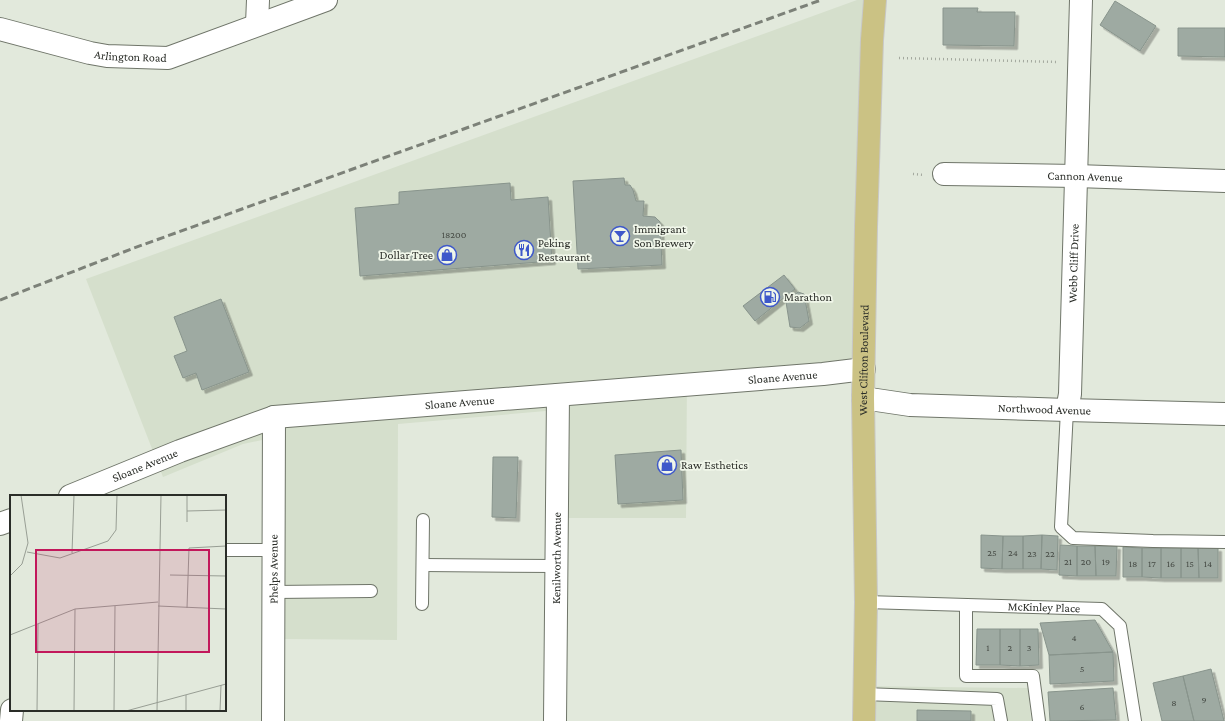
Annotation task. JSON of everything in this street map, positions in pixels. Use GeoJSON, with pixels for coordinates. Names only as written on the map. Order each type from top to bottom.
{"type":"FeatureCollection","features":[{"type":"Feature","properties":{"kind":"main road","name":"West Clifton Boulevard"},"geometry":{"type":"LineString","coordinates":[[864,721],[866,602],[864,369],[867,190],[875,0]]}},
{"type":"Feature","properties":{"kind":"street"},"geometry":{"type":"LineString","coordinates":[[257,24],[258,0]]}},
{"type":"Feature","properties":{"kind":"street","name":"Arlington Road"},"geometry":{"type":"LineString","coordinates":[[0,29],[90,53],[107,56],[168,58],[257,24],[326,0]]}},
{"type":"Feature","properties":{"kind":"street","name":"Webb Cliff Drive"},"geometry":{"type":"LineString","coordinates":[[1068,410],[1070,394],[1081,0]]}},
{"type":"Feature","properties":{"kind":"street","name":"Cannon Avenue"},"geometry":{"type":"LineString","coordinates":[[944,174],[1076,176],[1225,181]]}},
{"type":"Feature","properties":{"kind":"street","name":"Sloane Avenue"},"geometry":{"type":"LineString","coordinates":[[72,495],[180,451],[274,417],[815,375],[864,369]]}},
{"type":"Feature","properties":{"kind":"street","name":"Kenilworth Avenue"},"geometry":{"type":"LineString","coordinates":[[555,721],[558,395]]}},
{"type":"Feature","properties":{"kind":"street","name":"Northwood Avenue"},"geometry":{"type":"LineString","coordinates":[[864,398],[910,405],[1225,414]]}},
{"type":"Feature","properties":{"kind":"street","name":"Phelps Avenue"},"geometry":{"type":"LineString","coordinates":[[273,721],[274,417]]}},
{"type":"Feature","properties":{"kind":"street"},"geometry":{"type":"LineString","coordinates":[[0,524],[10,520]]}},
{"type":"Feature","properties":{"kind":"street"},"geometry":{"type":"LineString","coordinates":[[11,721],[12,711]]}},
{"type":"Feature","properties":{"kind":"lane","name":"Webb Cliff Drive"},"geometry":{"type":"LineString","coordinates":[[1068,410],[1061,527],[1073,538],[1225,542]]}},
{"type":"Feature","properties":{"kind":"lane"},"geometry":{"type":"LineString","coordinates":[[422,604],[423,520]]}},
{"type":"Feature","properties":{"kind":"lane"},"geometry":{"type":"LineString","coordinates":[[226,550],[274,550]]}},
{"type":"Feature","properties":{"kind":"lane"},"geometry":{"type":"LineString","coordinates":[[423,565],[557,566]]}},
{"type":"Feature","properties":{"kind":"lane"},"geometry":{"type":"LineString","coordinates":[[274,592],[371,591]]}},
{"type":"Feature","properties":{"kind":"lane","name":"McKinley Place"},"geometry":{"type":"LineString","coordinates":[[866,602],[1102,609],[1120,626],[1135,721]]}},
{"type":"Feature","properties":{"kind":"lane"},"geometry":{"type":"LineString","coordinates":[[966,606],[966,676],[1033,676],[1039,721]]}},
{"type":"Feature","properties":{"kind":"lane"},"geometry":{"type":"LineString","coordinates":[[864,694],[997,699],[1001,721]]}},
{"type":"Feature","properties":{"kind":"path"},"geometry":{"type":"LineString","coordinates":[[899,58],[1080,63]]}},
{"type":"Feature","properties":{"kind":"shaded area"},"geometry":{"type":"Polygon","coordinates":[[[857,0],[863,0],[856,359],[687,376],[686,518],[567,518],[569,409],[398,424],[397,640],[284,639],[285,435],[243,444],[163,477],[86,279],[857,0]]]}},
{"type":"Feature","properties":{"kind":"shaded area"},"geometry":{"type":"Polygon","coordinates":[[[857,686],[1028,688],[1031,721],[857,721],[857,686]]]}},
{"type":"Feature","properties":{"kind":"building"},"geometry":{"type":"Polygon","coordinates":[[[1115,1],[1156,26],[1140,51],[1100,25],[1115,1]]]}},
{"type":"Feature","properties":{"kind":"building"},"geometry":{"type":"Polygon","coordinates":[[[943,8],[978,8],[977,12],[1015,12],[1014,46],[943,45],[943,8]]]}},
{"type":"Feature","properties":{"kind":"building"},"geometry":{"type":"Polygon","coordinates":[[[1178,28],[1225,28],[1225,57],[1178,56],[1178,28]]]}},
{"type":"Feature","properties":{"kind":"building"},"geometry":{"type":"Polygon","coordinates":[[[624,178],[625,185],[630,185],[633,190],[636,201],[644,201],[643,216],[655,217],[660,222],[662,265],[578,269],[573,181],[624,178]]]}},
{"type":"Feature","properties":{"kind":"building"},"geometry":{"type":"Polygon","coordinates":[[[510,183],[511,200],[548,197],[552,261],[360,276],[355,208],[399,204],[399,192],[510,183]]]}},
{"type":"Feature","properties":{"kind":"building","name":"Marathon"},"geometry":{"type":"Polygon","coordinates":[[[784,275],[795,289],[755,321],[743,306],[784,275]]]}},
{"type":"Feature","properties":{"kind":"building"},"geometry":{"type":"Polygon","coordinates":[[[798,292],[804,294],[809,321],[800,328],[790,327],[786,302],[798,292]]]}},
{"type":"Feature","properties":{"kind":"building"},"geometry":{"type":"Polygon","coordinates":[[[221,299],[249,372],[202,390],[196,373],[183,378],[174,356],[187,351],[174,317],[221,299]]]}},
{"type":"Feature","properties":{"kind":"building"},"geometry":{"type":"Polygon","coordinates":[[[681,450],[683,500],[618,504],[615,455],[681,450]]]}},
{"type":"Feature","properties":{"kind":"building"},"geometry":{"type":"Polygon","coordinates":[[[493,457],[518,457],[516,518],[492,517],[493,457]]]}},
{"type":"Feature","properties":{"kind":"building"},"geometry":{"type":"Polygon","coordinates":[[[981,535],[1003,536],[1002,569],[981,568],[981,535]]]}},
{"type":"Feature","properties":{"kind":"building"},"geometry":{"type":"Polygon","coordinates":[[[1042,535],[1041,569],[1023,569],[1023,536],[1042,535]]]}},
{"type":"Feature","properties":{"kind":"building"},"geometry":{"type":"Polygon","coordinates":[[[1042,535],[1058,536],[1057,570],[1041,569],[1042,535]]]}},
{"type":"Feature","properties":{"kind":"building"},"geometry":{"type":"Polygon","coordinates":[[[1003,536],[1023,536],[1023,569],[1002,569],[1003,536]]]}},
{"type":"Feature","properties":{"kind":"building"},"geometry":{"type":"Polygon","coordinates":[[[1060,545],[1077,546],[1077,576],[1059,575],[1060,545]]]}},
{"type":"Feature","properties":{"kind":"building"},"geometry":{"type":"Polygon","coordinates":[[[1077,546],[1095,546],[1096,576],[1077,576],[1077,546]]]}},
{"type":"Feature","properties":{"kind":"building"},"geometry":{"type":"Polygon","coordinates":[[[1095,546],[1117,546],[1116,576],[1096,576],[1095,546]]]}},
{"type":"Feature","properties":{"kind":"building"},"geometry":{"type":"Polygon","coordinates":[[[1123,547],[1142,548],[1142,577],[1123,577],[1123,547]]]}},
{"type":"Feature","properties":{"kind":"building"},"geometry":{"type":"Polygon","coordinates":[[[1142,548],[1161,548],[1161,578],[1142,577],[1142,548]]]}},
{"type":"Feature","properties":{"kind":"building"},"geometry":{"type":"Polygon","coordinates":[[[1161,548],[1181,548],[1181,578],[1161,578],[1161,548]]]}},
{"type":"Feature","properties":{"kind":"building"},"geometry":{"type":"Polygon","coordinates":[[[1181,548],[1198,548],[1199,578],[1181,578],[1181,548]]]}},
{"type":"Feature","properties":{"kind":"building"},"geometry":{"type":"Polygon","coordinates":[[[1198,548],[1218,548],[1218,578],[1199,578],[1198,548]]]}},
{"type":"Feature","properties":{"kind":"building"},"geometry":{"type":"Polygon","coordinates":[[[1095,620],[1113,652],[1049,655],[1040,623],[1095,620]]]}},
{"type":"Feature","properties":{"kind":"building"},"geometry":{"type":"Polygon","coordinates":[[[977,629],[1000,629],[1000,665],[976,665],[977,629]]]}},
{"type":"Feature","properties":{"kind":"building"},"geometry":{"type":"Polygon","coordinates":[[[1000,629],[1020,629],[1020,666],[1000,665],[1000,629]]]}},
{"type":"Feature","properties":{"kind":"building"},"geometry":{"type":"Polygon","coordinates":[[[1020,629],[1038,629],[1039,665],[1020,666],[1020,629]]]}},
{"type":"Feature","properties":{"kind":"building"},"geometry":{"type":"Polygon","coordinates":[[[1113,652],[1114,681],[1050,684],[1049,655],[1113,652]]]}},
{"type":"Feature","properties":{"kind":"building"},"geometry":{"type":"Polygon","coordinates":[[[1211,669],[1224,721],[1194,721],[1183,676],[1211,669]]]}},
{"type":"Feature","properties":{"kind":"building"},"geometry":{"type":"Polygon","coordinates":[[[1183,676],[1194,721],[1162,721],[1153,683],[1183,676]]]}},
{"type":"Feature","properties":{"kind":"building"},"geometry":{"type":"Polygon","coordinates":[[[1113,688],[1116,720],[1050,721],[1048,692],[1113,688]]]}},
{"type":"Feature","properties":{"kind":"building"},"geometry":{"type":"Polygon","coordinates":[[[917,710],[971,711],[971,721],[917,721],[917,710]]]}},
{"type":"Feature","properties":{"kind":"railway"},"geometry":{"type":"LineString","coordinates":[[0,300],[134,248],[821,0]]}},
{"type":"Feature","properties":{"kind":"place","name":"Immigrant Son Brewery"},"geometry":{"type":"Point","coordinates":[620,236]}},
{"type":"Feature","properties":{"kind":"place","name":"Peking Restaurant"},"geometry":{"type":"Point","coordinates":[524,250]}},
{"type":"Feature","properties":{"kind":"place","name":"Dollar Tree"},"geometry":{"type":"Point","coordinates":[447,255]}},
{"type":"Feature","properties":{"kind":"place","name":"Marathon"},"geometry":{"type":"Point","coordinates":[770,297]}},
{"type":"Feature","properties":{"kind":"place","name":"Raw Esthetics"},"geometry":{"type":"Point","coordinates":[667,465]}}]}
